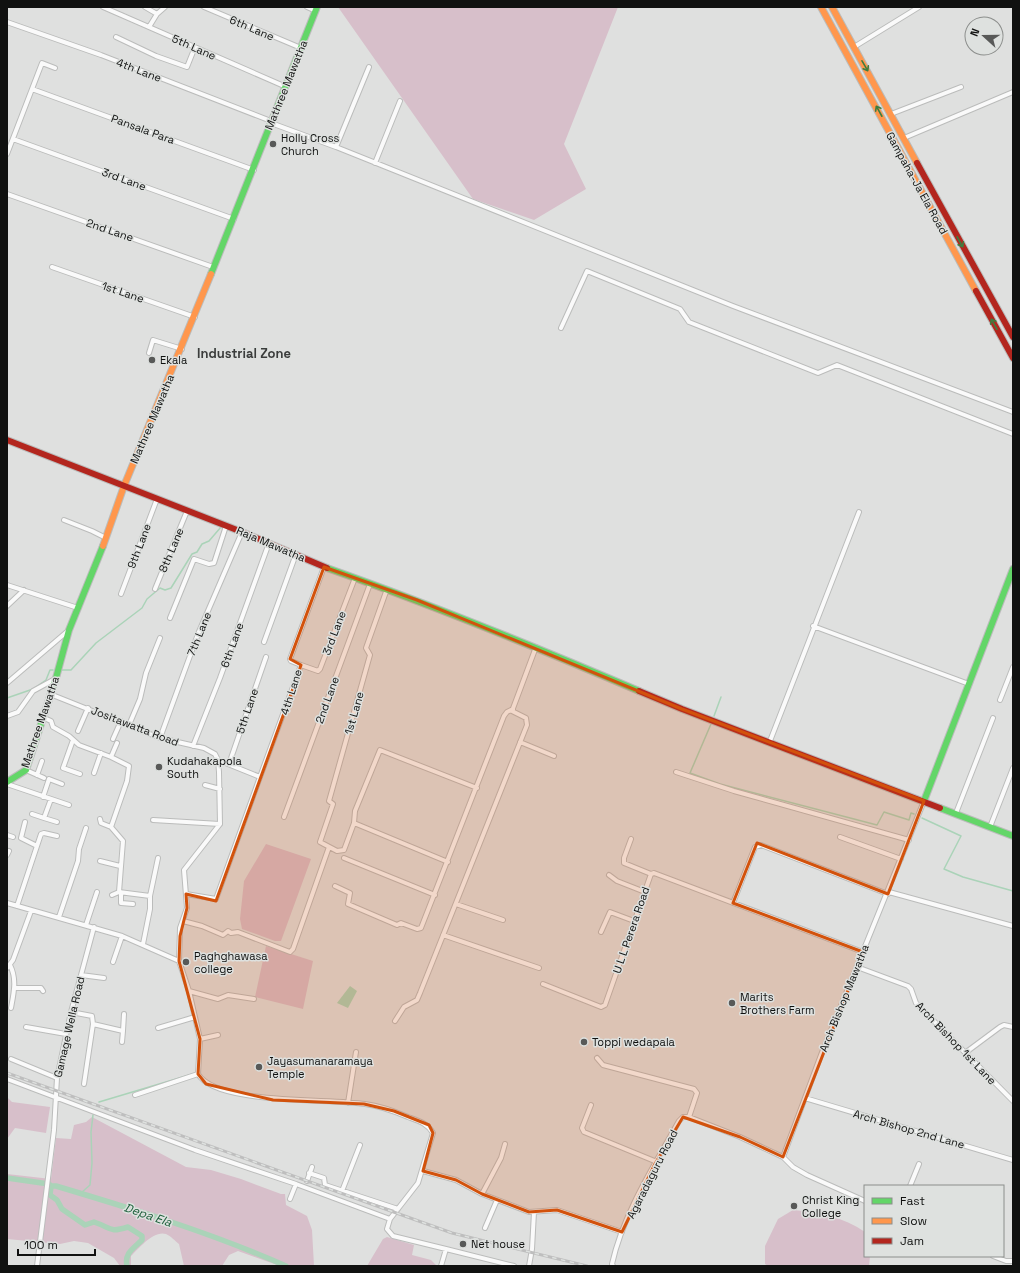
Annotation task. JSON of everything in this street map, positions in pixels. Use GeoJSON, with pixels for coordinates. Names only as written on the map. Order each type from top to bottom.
{"type":"FeatureCollection","features":[{"type":"Feature","properties":{"kind":"main road","name":"Gampaha-Ja Ela Road"},"geometry":{"type":"LineString","coordinates":[[821,7],[1013,358]]}},
{"type":"Feature","properties":{"kind":"main road","name":"Gampaha-Ja Ela Road"},"geometry":{"type":"LineString","coordinates":[[832,7],[1013,338]]}},
{"type":"Feature","properties":{"kind":"main road","name":"Mathree Mawatha"},"geometry":{"type":"LineString","coordinates":[[7,783],[26,770],[42,717],[56,678],[69,630],[106,538],[124,486],[182,349],[213,267],[254,170],[284,86],[317,9]]}},
{"type":"Feature","properties":{"kind":"main road","name":"Raja Mawatha"},"geometry":{"type":"LineString","coordinates":[[7,440],[242,532],[324,567],[387,589],[536,647],[682,709],[770,741],[924,801]]}},
{"type":"Feature","properties":{"kind":"main road"},"geometry":{"type":"LineString","coordinates":[[1013,569],[924,801],[1013,836]]}},
{"type":"Feature","properties":{"kind":"street","name":"5th Lane"},"geometry":{"type":"LineString","coordinates":[[103,7],[284,86]]}},
{"type":"Feature","properties":{"kind":"street"},"geometry":{"type":"LineString","coordinates":[[145,7],[157,14]]}},
{"type":"Feature","properties":{"kind":"street"},"geometry":{"type":"LineString","coordinates":[[149,27],[157,14],[165,7]]}},
{"type":"Feature","properties":{"kind":"street","name":"6th Lane"},"geometry":{"type":"LineString","coordinates":[[204,7],[301,48]]}},
{"type":"Feature","properties":{"kind":"street"},"geometry":{"type":"LineString","coordinates":[[308,7],[317,9]]}},
{"type":"Feature","properties":{"kind":"street"},"geometry":{"type":"LineString","coordinates":[[854,47],[918,7]]}},
{"type":"Feature","properties":{"kind":"street","name":"4th Lane"},"geometry":{"type":"LineString","coordinates":[[7,22],[108,58],[336,147],[733,306],[1013,412]]}},
{"type":"Feature","properties":{"kind":"street"},"geometry":{"type":"LineString","coordinates":[[116,38],[187,67],[195,47]]}},
{"type":"Feature","properties":{"kind":"street"},"geometry":{"type":"LineString","coordinates":[[7,154],[42,63],[55,68]]}},
{"type":"Feature","properties":{"kind":"street"},"geometry":{"type":"LineString","coordinates":[[336,147],[369,67]]}},
{"type":"Feature","properties":{"kind":"street"},"geometry":{"type":"LineString","coordinates":[[891,115],[961,87]]}},
{"type":"Feature","properties":{"kind":"street","name":"Pansala Para"},"geometry":{"type":"LineString","coordinates":[[32,89],[254,170]]}},
{"type":"Feature","properties":{"kind":"street"},"geometry":{"type":"LineString","coordinates":[[903,138],[1013,92]]}},
{"type":"Feature","properties":{"kind":"street"},"geometry":{"type":"LineString","coordinates":[[375,163],[400,101]]}},
{"type":"Feature","properties":{"kind":"street","name":"3rd Lane"},"geometry":{"type":"LineString","coordinates":[[13,139],[234,219]]}},
{"type":"Feature","properties":{"kind":"street","name":"2nd Lane"},"geometry":{"type":"LineString","coordinates":[[7,194],[213,267]]}},
{"type":"Feature","properties":{"kind":"street","name":"1st Lane"},"geometry":{"type":"LineString","coordinates":[[52,267],[194,317]]}},
{"type":"Feature","properties":{"kind":"street"},"geometry":{"type":"LineString","coordinates":[[561,328],[567,310],[587,271],[680,309],[689,322],[818,373],[837,365],[1013,434]]}},
{"type":"Feature","properties":{"kind":"street"},"geometry":{"type":"LineString","coordinates":[[149,353],[153,340],[182,349]]}},
{"type":"Feature","properties":{"kind":"street","name":"9th Lane"},"geometry":{"type":"LineString","coordinates":[[121,594],[157,498]]}},
{"type":"Feature","properties":{"kind":"street","name":"8th Lane"},"geometry":{"type":"LineString","coordinates":[[155,589],[188,511]]}},
{"type":"Feature","properties":{"kind":"street"},"geometry":{"type":"LineString","coordinates":[[770,741],[813,626],[859,512]]}},
{"type":"Feature","properties":{"kind":"street"},"geometry":{"type":"LineString","coordinates":[[64,520],[106,538]]}},
{"type":"Feature","properties":{"kind":"street"},"geometry":{"type":"LineString","coordinates":[[170,618],[194,559],[209,564],[214,563],[226,526]]}},
{"type":"Feature","properties":{"kind":"street","name":"7th Lane"},"geometry":{"type":"LineString","coordinates":[[160,738],[198,634],[242,532]]}},
{"type":"Feature","properties":{"kind":"street","name":"6th Lane"},"geometry":{"type":"LineString","coordinates":[[193,746],[269,543]]}},
{"type":"Feature","properties":{"kind":"street"},"geometry":{"type":"LineString","coordinates":[[264,642],[296,554]]}},
{"type":"Feature","properties":{"kind":"street","name":"4th Lane"},"geometry":{"type":"LineString","coordinates":[[186,894],[216,900],[300,665],[291,661],[290,659],[324,567]]}},
{"type":"Feature","properties":{"kind":"street","name":"3rd Lane"},"geometry":{"type":"LineString","coordinates":[[300,665],[318,671],[320,669],[355,578]]}},
{"type":"Feature","properties":{"kind":"street","name":"2nd Lane"},"geometry":{"type":"LineString","coordinates":[[284,817],[370,584]]}},
{"type":"Feature","properties":{"kind":"street"},"geometry":{"type":"LineString","coordinates":[[7,585],[78,608]]}},
{"type":"Feature","properties":{"kind":"street","name":"1st Lane"},"geometry":{"type":"LineString","coordinates":[[329,847],[320,842],[320,838],[333,804],[329,801],[370,656],[366,648],[387,589]]}},
{"type":"Feature","properties":{"kind":"street"},"geometry":{"type":"LineString","coordinates":[[7,606],[24,590]]}},
{"type":"Feature","properties":{"kind":"street"},"geometry":{"type":"LineString","coordinates":[[813,626],[969,684]]}},
{"type":"Feature","properties":{"kind":"street"},"geometry":{"type":"LineString","coordinates":[[7,683],[69,630]]}},
{"type":"Feature","properties":{"kind":"street"},"geometry":{"type":"LineString","coordinates":[[129,724],[140,699],[146,673],[160,638]]}},
{"type":"Feature","properties":{"kind":"street"},"geometry":{"type":"LineString","coordinates":[[395,1021],[404,1007],[417,1000],[527,725],[526,718],[516,715],[512,711],[536,647]]}},
{"type":"Feature","properties":{"kind":"street","name":"5th Lane"},"geometry":{"type":"LineString","coordinates":[[229,764],[266,657]]}},
{"type":"Feature","properties":{"kind":"street"},"geometry":{"type":"LineString","coordinates":[[1000,700],[1013,667]]}},
{"type":"Feature","properties":{"kind":"street"},"geometry":{"type":"LineString","coordinates":[[7,716],[18,712],[33,691],[56,678]]}},
{"type":"Feature","properties":{"kind":"street","name":"Jositawatta Road"},"geometry":{"type":"LineString","coordinates":[[50,694],[129,724],[160,738],[204,748],[215,754],[218,760],[260,777]]}},
{"type":"Feature","properties":{"kind":"street"},"geometry":{"type":"LineString","coordinates":[[78,731],[88,708]]}},
{"type":"Feature","properties":{"kind":"street"},"geometry":{"type":"LineString","coordinates":[[335,886],[350,893],[348,904],[397,925],[401,923],[417,929],[421,928],[507,712],[513,709]]}},
{"type":"Feature","properties":{"kind":"street"},"geometry":{"type":"LineString","coordinates":[[42,717],[51,721],[53,727],[69,736],[79,746],[101,753],[129,766],[127,781],[111,826]]}},
{"type":"Feature","properties":{"kind":"street"},"geometry":{"type":"LineString","coordinates":[[956,813],[993,718]]}},
{"type":"Feature","properties":{"kind":"street"},"geometry":{"type":"LineString","coordinates":[[111,757],[120,721]]}},
{"type":"Feature","properties":{"kind":"street"},"geometry":{"type":"LineString","coordinates":[[72,740],[63,768],[80,774]]}},
{"type":"Feature","properties":{"kind":"street"},"geometry":{"type":"LineString","coordinates":[[520,742],[554,756]]}},
{"type":"Feature","properties":{"kind":"street"},"geometry":{"type":"LineString","coordinates":[[183,921],[202,926],[223,935],[228,931],[231,933],[238,932],[290,952],[293,949],[329,847],[337,850],[344,850],[354,823],[355,811],[380,750],[477,788]]}},
{"type":"Feature","properties":{"kind":"street"},"geometry":{"type":"LineString","coordinates":[[94,773],[101,753]]}},
{"type":"Feature","properties":{"kind":"street"},"geometry":{"type":"LineString","coordinates":[[218,760],[220,824],[184,870],[187,908],[180,928],[179,961],[189,991],[200,1040],[198,1074],[206,1084],[222,1090],[274,1100],[348,1102],[364,1104],[394,1111],[429,1125],[433,1132],[423,1171],[418,1183],[390,1219],[387,1229],[393,1236],[514,1266]]}},
{"type":"Feature","properties":{"kind":"street"},"geometry":{"type":"LineString","coordinates":[[37,775],[42,761]]}},
{"type":"Feature","properties":{"kind":"street"},"geometry":{"type":"LineString","coordinates":[[990,827],[1013,768]]}},
{"type":"Feature","properties":{"kind":"street"},"geometry":{"type":"LineString","coordinates":[[26,770],[44,778]]}},
{"type":"Feature","properties":{"kind":"street"},"geometry":{"type":"LineString","coordinates":[[676,772],[734,791],[908,840],[924,801]]}},
{"type":"Feature","properties":{"kind":"street"},"geometry":{"type":"LineString","coordinates":[[44,797],[49,780],[62,784]]}},
{"type":"Feature","properties":{"kind":"street"},"geometry":{"type":"LineString","coordinates":[[7,783],[44,797],[69,804]]}},
{"type":"Feature","properties":{"kind":"street"},"geometry":{"type":"LineString","coordinates":[[205,786],[220,789]]}},
{"type":"Feature","properties":{"kind":"street"},"geometry":{"type":"LineString","coordinates":[[44,818],[51,799]]}},
{"type":"Feature","properties":{"kind":"street"},"geometry":{"type":"LineString","coordinates":[[32,814],[57,822]]}},
{"type":"Feature","properties":{"kind":"street"},"geometry":{"type":"LineString","coordinates":[[100,819],[101,823],[111,826],[123,842],[120,866],[121,902],[133,904]]}},
{"type":"Feature","properties":{"kind":"street"},"geometry":{"type":"LineString","coordinates":[[153,820],[220,824]]}},
{"type":"Feature","properties":{"kind":"street"},"geometry":{"type":"LineString","coordinates":[[25,822],[21,838],[37,846]]}},
{"type":"Feature","properties":{"kind":"street"},"geometry":{"type":"LineString","coordinates":[[354,823],[448,862]]}},
{"type":"Feature","properties":{"kind":"street"},"geometry":{"type":"LineString","coordinates":[[59,917],[78,861],[79,849],[86,828]]}},
{"type":"Feature","properties":{"kind":"street"},"geometry":{"type":"LineString","coordinates":[[17,906],[41,834],[44,833],[57,836]]}},
{"type":"Feature","properties":{"kind":"street"},"geometry":{"type":"LineString","coordinates":[[7,835],[13,837]]}},
{"type":"Feature","properties":{"kind":"street"},"geometry":{"type":"LineString","coordinates":[[840,837],[901,859]]}},
{"type":"Feature","properties":{"kind":"street"},"geometry":{"type":"LineString","coordinates":[[631,839],[624,863],[651,874]]}},
{"type":"Feature","properties":{"kind":"street","name":"Arch Bishop Mawatha"},"geometry":{"type":"LineString","coordinates":[[783,1157],[908,840]]}},
{"type":"Feature","properties":{"kind":"street"},"geometry":{"type":"LineString","coordinates":[[733,903],[755,847],[761,845],[888,893],[1013,926]]}},
{"type":"Feature","properties":{"kind":"street"},"geometry":{"type":"LineString","coordinates":[[143,944],[150,909],[150,896],[158,858]]}},
{"type":"Feature","properties":{"kind":"street"},"geometry":{"type":"LineString","coordinates":[[344,858],[435,896]]}},
{"type":"Feature","properties":{"kind":"street"},"geometry":{"type":"LineString","coordinates":[[100,861],[120,866]]}},
{"type":"Feature","properties":{"kind":"street","name":"U L L Perera Road"},"geometry":{"type":"LineString","coordinates":[[543,984],[601,1007],[605,1005],[651,874],[654,873],[863,952]]}},
{"type":"Feature","properties":{"kind":"street"},"geometry":{"type":"LineString","coordinates":[[609,875],[617,881],[645,892]]}},
{"type":"Feature","properties":{"kind":"street"},"geometry":{"type":"LineString","coordinates":[[86,925],[97,892]]}},
{"type":"Feature","properties":{"kind":"street"},"geometry":{"type":"LineString","coordinates":[[112,895],[120,892],[150,896]]}},
{"type":"Feature","properties":{"kind":"street"},"geometry":{"type":"LineString","coordinates":[[7,903],[30,911],[59,917],[122,936],[179,961]]}},
{"type":"Feature","properties":{"kind":"street"},"geometry":{"type":"LineString","coordinates":[[456,904],[503,920]]}},
{"type":"Feature","properties":{"kind":"street"},"geometry":{"type":"LineString","coordinates":[[12,1008],[15,988],[14,973],[8,966],[30,911]]}},
{"type":"Feature","properties":{"kind":"street"},"geometry":{"type":"LineString","coordinates":[[601,932],[610,912],[634,921]]}},
{"type":"Feature","properties":{"kind":"street","name":"Gamage Wella Road"},"geometry":{"type":"LineString","coordinates":[[38,1266],[57,1078],[71,1012],[94,927]]}},
{"type":"Feature","properties":{"kind":"street"},"geometry":{"type":"LineString","coordinates":[[113,962],[122,936]]}},
{"type":"Feature","properties":{"kind":"street"},"geometry":{"type":"LineString","coordinates":[[443,936],[539,968]]}},
{"type":"Feature","properties":{"kind":"street","name":"Arch Bishop 1st Lane"},"geometry":{"type":"LineString","coordinates":[[857,967],[908,986],[911,989],[916,1003],[1013,1101]]}},
{"type":"Feature","properties":{"kind":"street"},"geometry":{"type":"LineString","coordinates":[[81,975],[104,978]]}},
{"type":"Feature","properties":{"kind":"street"},"geometry":{"type":"LineString","coordinates":[[15,988],[41,988],[43,991]]}},
{"type":"Feature","properties":{"kind":"street"},"geometry":{"type":"LineString","coordinates":[[189,991],[218,999],[228,995],[254,999]]}},
{"type":"Feature","properties":{"kind":"street"},"geometry":{"type":"LineString","coordinates":[[71,1012],[92,1016],[93,1024],[84,1084]]}},
{"type":"Feature","properties":{"kind":"street"},"geometry":{"type":"LineString","coordinates":[[122,1042],[124,1014]]}},
{"type":"Feature","properties":{"kind":"street"},"geometry":{"type":"LineString","coordinates":[[158,1028],[195,1017]]}},
{"type":"Feature","properties":{"kind":"street"},"geometry":{"type":"LineString","coordinates":[[93,1024],[123,1031]]}},
{"type":"Feature","properties":{"kind":"street"},"geometry":{"type":"LineString","coordinates":[[26,1026],[66,1034]]}},
{"type":"Feature","properties":{"kind":"street"},"geometry":{"type":"LineString","coordinates":[[965,1053],[1000,1026],[1013,1027]]}},
{"type":"Feature","properties":{"kind":"street"},"geometry":{"type":"LineString","coordinates":[[200,1040],[218,1035]]}},
{"type":"Feature","properties":{"kind":"street"},"geometry":{"type":"LineString","coordinates":[[348,1102],[356,1052]]}},
{"type":"Feature","properties":{"kind":"street"},"geometry":{"type":"LineString","coordinates":[[597,1058],[603,1065],[694,1089],[697,1092],[696,1098],[688,1117],[740,1137],[783,1157],[793,1167],[864,1201]]}},
{"type":"Feature","properties":{"kind":"street"},"geometry":{"type":"LineString","coordinates":[[11,1059],[57,1078]]}},
{"type":"Feature","properties":{"kind":"street"},"geometry":{"type":"LineString","coordinates":[[135,1095],[198,1074]]}},
{"type":"Feature","properties":{"kind":"street"},"geometry":{"type":"LineString","coordinates":[[7,1079],[195,1150],[296,1184],[390,1219]]}},
{"type":"Feature","properties":{"kind":"street","name":"Arch Bishop 2nd Lane"},"geometry":{"type":"LineString","coordinates":[[805,1098],[1013,1160]]}},
{"type":"Feature","properties":{"kind":"street"},"geometry":{"type":"LineString","coordinates":[[590,1105],[582,1128],[584,1132],[657,1162]]}},
{"type":"Feature","properties":{"kind":"street","name":"Agaradaguru Road"},"geometry":{"type":"LineString","coordinates":[[613,1266],[614,1255],[622,1232],[657,1162],[679,1121],[683,1117],[688,1117]]}},
{"type":"Feature","properties":{"kind":"street"},"geometry":{"type":"LineString","coordinates":[[482,1194],[501,1158],[505,1144]]}},
{"type":"Feature","properties":{"kind":"street"},"geometry":{"type":"LineString","coordinates":[[342,1191],[360,1145]]}},
{"type":"Feature","properties":{"kind":"street"},"geometry":{"type":"LineString","coordinates":[[910,1185],[919,1164]]}},
{"type":"Feature","properties":{"kind":"street"},"geometry":{"type":"LineString","coordinates":[[306,1181],[312,1167]]}},
{"type":"Feature","properties":{"kind":"street"},"geometry":{"type":"LineString","coordinates":[[423,1171],[456,1180],[482,1194],[534,1212],[556,1210],[622,1232]]}},
{"type":"Feature","properties":{"kind":"street"},"geometry":{"type":"LineString","coordinates":[[309,1173],[324,1178],[325,1185],[398,1209]]}},
{"type":"Feature","properties":{"kind":"street"},"geometry":{"type":"LineString","coordinates":[[290,1199],[296,1184]]}},
{"type":"Feature","properties":{"kind":"street"},"geometry":{"type":"LineString","coordinates":[[485,1228],[497,1200]]}},
{"type":"Feature","properties":{"kind":"street"},"geometry":{"type":"LineString","coordinates":[[529,1266],[532,1249],[534,1212]]}},
{"type":"Feature","properties":{"kind":"street"},"geometry":{"type":"LineString","coordinates":[[441,1266],[446,1249]]}},
{"type":"Feature","properties":{"kind":"street"},"geometry":{"type":"LineString","coordinates":[[996,1257],[1006,1261],[1013,1261]]}},
{"type":"Feature","properties":{"kind":"highlighted area"},"geometry":{"type":"Polygon","coordinates":[[[324,567],[417,600],[682,709],[924,801],[888,894],[757,843],[733,903],[863,952],[783,1157],[740,1137],[683,1117],[655,1164],[622,1232],[557,1210],[529,1212],[482,1194],[456,1180],[423,1171],[433,1133],[429,1125],[394,1111],[364,1104],[273,1100],[206,1084],[198,1074],[200,1039],[179,961],[180,936],[187,908],[186,894],[216,901],[301,665],[290,659],[324,567]]]}},
{"type":"Feature","properties":{"kind":"shaded area"},"geometry":{"type":"Polygon","coordinates":[[[338,7],[618,7],[564,144],[586,189],[534,220],[473,199],[338,7]]]}},
{"type":"Feature","properties":{"kind":"shaded area"},"geometry":{"type":"Polygon","coordinates":[[[266,844],[311,859],[281,941],[275,941],[242,929],[240,919],[244,881],[266,844]]]}},
{"type":"Feature","properties":{"kind":"shaded area"},"geometry":{"type":"Polygon","coordinates":[[[266,946],[313,961],[303,1009],[255,997],[266,946]]]}},
{"type":"Feature","properties":{"kind":"shaded area"},"geometry":{"type":"Polygon","coordinates":[[[350,986],[357,991],[348,1008],[337,1003],[350,986]]]}},
{"type":"Feature","properties":{"kind":"shaded area"},"geometry":{"type":"Polygon","coordinates":[[[7,1097],[12,1102],[50,1107],[46,1133],[15,1128],[7,1139],[7,1097]]]}},
{"type":"Feature","properties":{"kind":"shaded area"},"geometry":{"type":"Polygon","coordinates":[[[92,1117],[186,1167],[211,1170],[241,1179],[281,1194],[285,1194],[286,1205],[307,1216],[312,1230],[314,1266],[280,1266],[238,1251],[229,1255],[222,1266],[184,1266],[179,1244],[168,1235],[161,1233],[147,1240],[131,1256],[131,1266],[120,1266],[114,1258],[88,1243],[74,1241],[60,1244],[7,1239],[7,1174],[51,1179],[56,1138],[71,1139],[74,1125],[86,1122],[92,1117]]]}},
{"type":"Feature","properties":{"kind":"shaded area"},"geometry":{"type":"Polygon","coordinates":[[[793,1210],[830,1216],[857,1227],[864,1231],[864,1257],[870,1257],[869,1266],[768,1266],[765,1264],[765,1246],[778,1219],[793,1210]]]}},
{"type":"Feature","properties":{"kind":"shaded area"},"geometry":{"type":"Polygon","coordinates":[[[387,1237],[414,1245],[412,1255],[431,1260],[437,1266],[367,1266],[383,1239],[387,1237]]]}},
{"type":"Feature","properties":{"kind":"waterway"},"geometry":{"type":"LineString","coordinates":[[61,670],[71,670],[96,643],[142,608],[147,599],[160,588],[165,590],[171,588],[192,554],[197,552],[202,544],[209,541],[221,527]]}},
{"type":"Feature","properties":{"kind":"waterway"},"geometry":{"type":"LineString","coordinates":[[36,687],[46,680],[50,670],[53,670]]}},
{"type":"Feature","properties":{"kind":"waterway"},"geometry":{"type":"LineString","coordinates":[[7,698],[33,689]]}},
{"type":"Feature","properties":{"kind":"waterway"},"geometry":{"type":"LineString","coordinates":[[714,716],[721,697]]}},
{"type":"Feature","properties":{"kind":"waterway"},"geometry":{"type":"LineString","coordinates":[[711,724],[690,773],[720,784],[877,825],[884,812],[909,820],[911,813],[914,814]]}},
{"type":"Feature","properties":{"kind":"waterway"},"geometry":{"type":"LineString","coordinates":[[922,818],[961,836],[944,869],[963,877],[1013,891]]}},
{"type":"Feature","properties":{"kind":"waterway"},"geometry":{"type":"LineString","coordinates":[[99,1102],[196,1073]]}},
{"type":"Feature","properties":{"kind":"waterway"},"geometry":{"type":"LineString","coordinates":[[81,1193],[90,1185],[92,1163],[91,1132],[93,1115]]}},
{"type":"Feature","properties":{"kind":"waterway","name":"Depa Ela"},"geometry":{"type":"LineString","coordinates":[[7,1178],[49,1184],[51,1186],[56,1186],[143,1213],[201,1232],[286,1266]]}},
{"type":"Feature","properties":{"kind":"waterway"},"geometry":{"type":"LineString","coordinates":[[51,1186],[50,1195],[57,1200],[62,1209],[85,1225],[94,1222],[113,1230],[128,1227],[142,1236],[142,1240],[128,1254],[126,1261],[127,1266]]}},
{"type":"Feature","properties":{"kind":"railway"},"geometry":{"type":"LineString","coordinates":[[7,1073],[452,1233],[587,1266]]}},
{"type":"Feature","properties":{"kind":"traffic: fast"},"geometry":{"type":"LineString","coordinates":[[211,274],[317,7]]}},
{"type":"Feature","properties":{"kind":"traffic: fast"},"geometry":{"type":"LineString","coordinates":[[7,782],[26,770],[56,678],[69,630],[103,546]]}},
{"type":"Feature","properties":{"kind":"traffic: fast"},"geometry":{"type":"LineString","coordinates":[[327,568],[484,627],[639,691]]}},
{"type":"Feature","properties":{"kind":"traffic: fast"},"geometry":{"type":"LineString","coordinates":[[924,801],[1013,569]]}},
{"type":"Feature","properties":{"kind":"traffic: fast"},"geometry":{"type":"LineString","coordinates":[[940,808],[1013,836]]}},
{"type":"Feature","properties":{"kind":"traffic: slow"},"geometry":{"type":"LineString","coordinates":[[821,7],[976,291]]}},
{"type":"Feature","properties":{"kind":"traffic: slow"},"geometry":{"type":"LineString","coordinates":[[832,7],[917,163]]}},
{"type":"Feature","properties":{"kind":"traffic: slow"},"geometry":{"type":"LineString","coordinates":[[103,546],[124,486],[211,274]]}},
{"type":"Feature","properties":{"kind":"traffic: jam"},"geometry":{"type":"LineString","coordinates":[[917,163],[1013,337]]}},
{"type":"Feature","properties":{"kind":"traffic: jam"},"geometry":{"type":"LineString","coordinates":[[976,291],[1013,358]]}},
{"type":"Feature","properties":{"kind":"traffic: jam"},"geometry":{"type":"LineString","coordinates":[[7,440],[242,532],[327,568]]}},
{"type":"Feature","properties":{"kind":"traffic: jam"},"geometry":{"type":"LineString","coordinates":[[639,691],[940,808]]}},
{"type":"Feature","properties":{"kind":"place","name":"Holly Cross Church"},"geometry":{"type":"Point","coordinates":[273,144]}},
{"type":"Feature","properties":{"kind":"place","name":"Ekala"},"geometry":{"type":"Point","coordinates":[152,360]}},
{"type":"Feature","properties":{"kind":"place","name":"Kudahakapola South"},"geometry":{"type":"Point","coordinates":[159,767]}},
{"type":"Feature","properties":{"kind":"place","name":"Paghghawasa college"},"geometry":{"type":"Point","coordinates":[186,962]}},
{"type":"Feature","properties":{"kind":"place","name":"Marits Brothers Farm"},"geometry":{"type":"Point","coordinates":[732,1003]}},
{"type":"Feature","properties":{"kind":"place","name":"Toppi wedapala"},"geometry":{"type":"Point","coordinates":[584,1042]}},
{"type":"Feature","properties":{"kind":"place","name":"Jayasumanaramaya Temple"},"geometry":{"type":"Point","coordinates":[259,1067]}},
{"type":"Feature","properties":{"kind":"place","name":"Christ King College"},"geometry":{"type":"Point","coordinates":[794,1206]}},
{"type":"Feature","properties":{"kind":"place","name":"Net house"},"geometry":{"type":"Point","coordinates":[463,1244]}},
{"type":"Feature","properties":{"kind":"district","name":"Industrial Zone"},"geometry":{"type":"Point","coordinates":[244,353]}}]}
